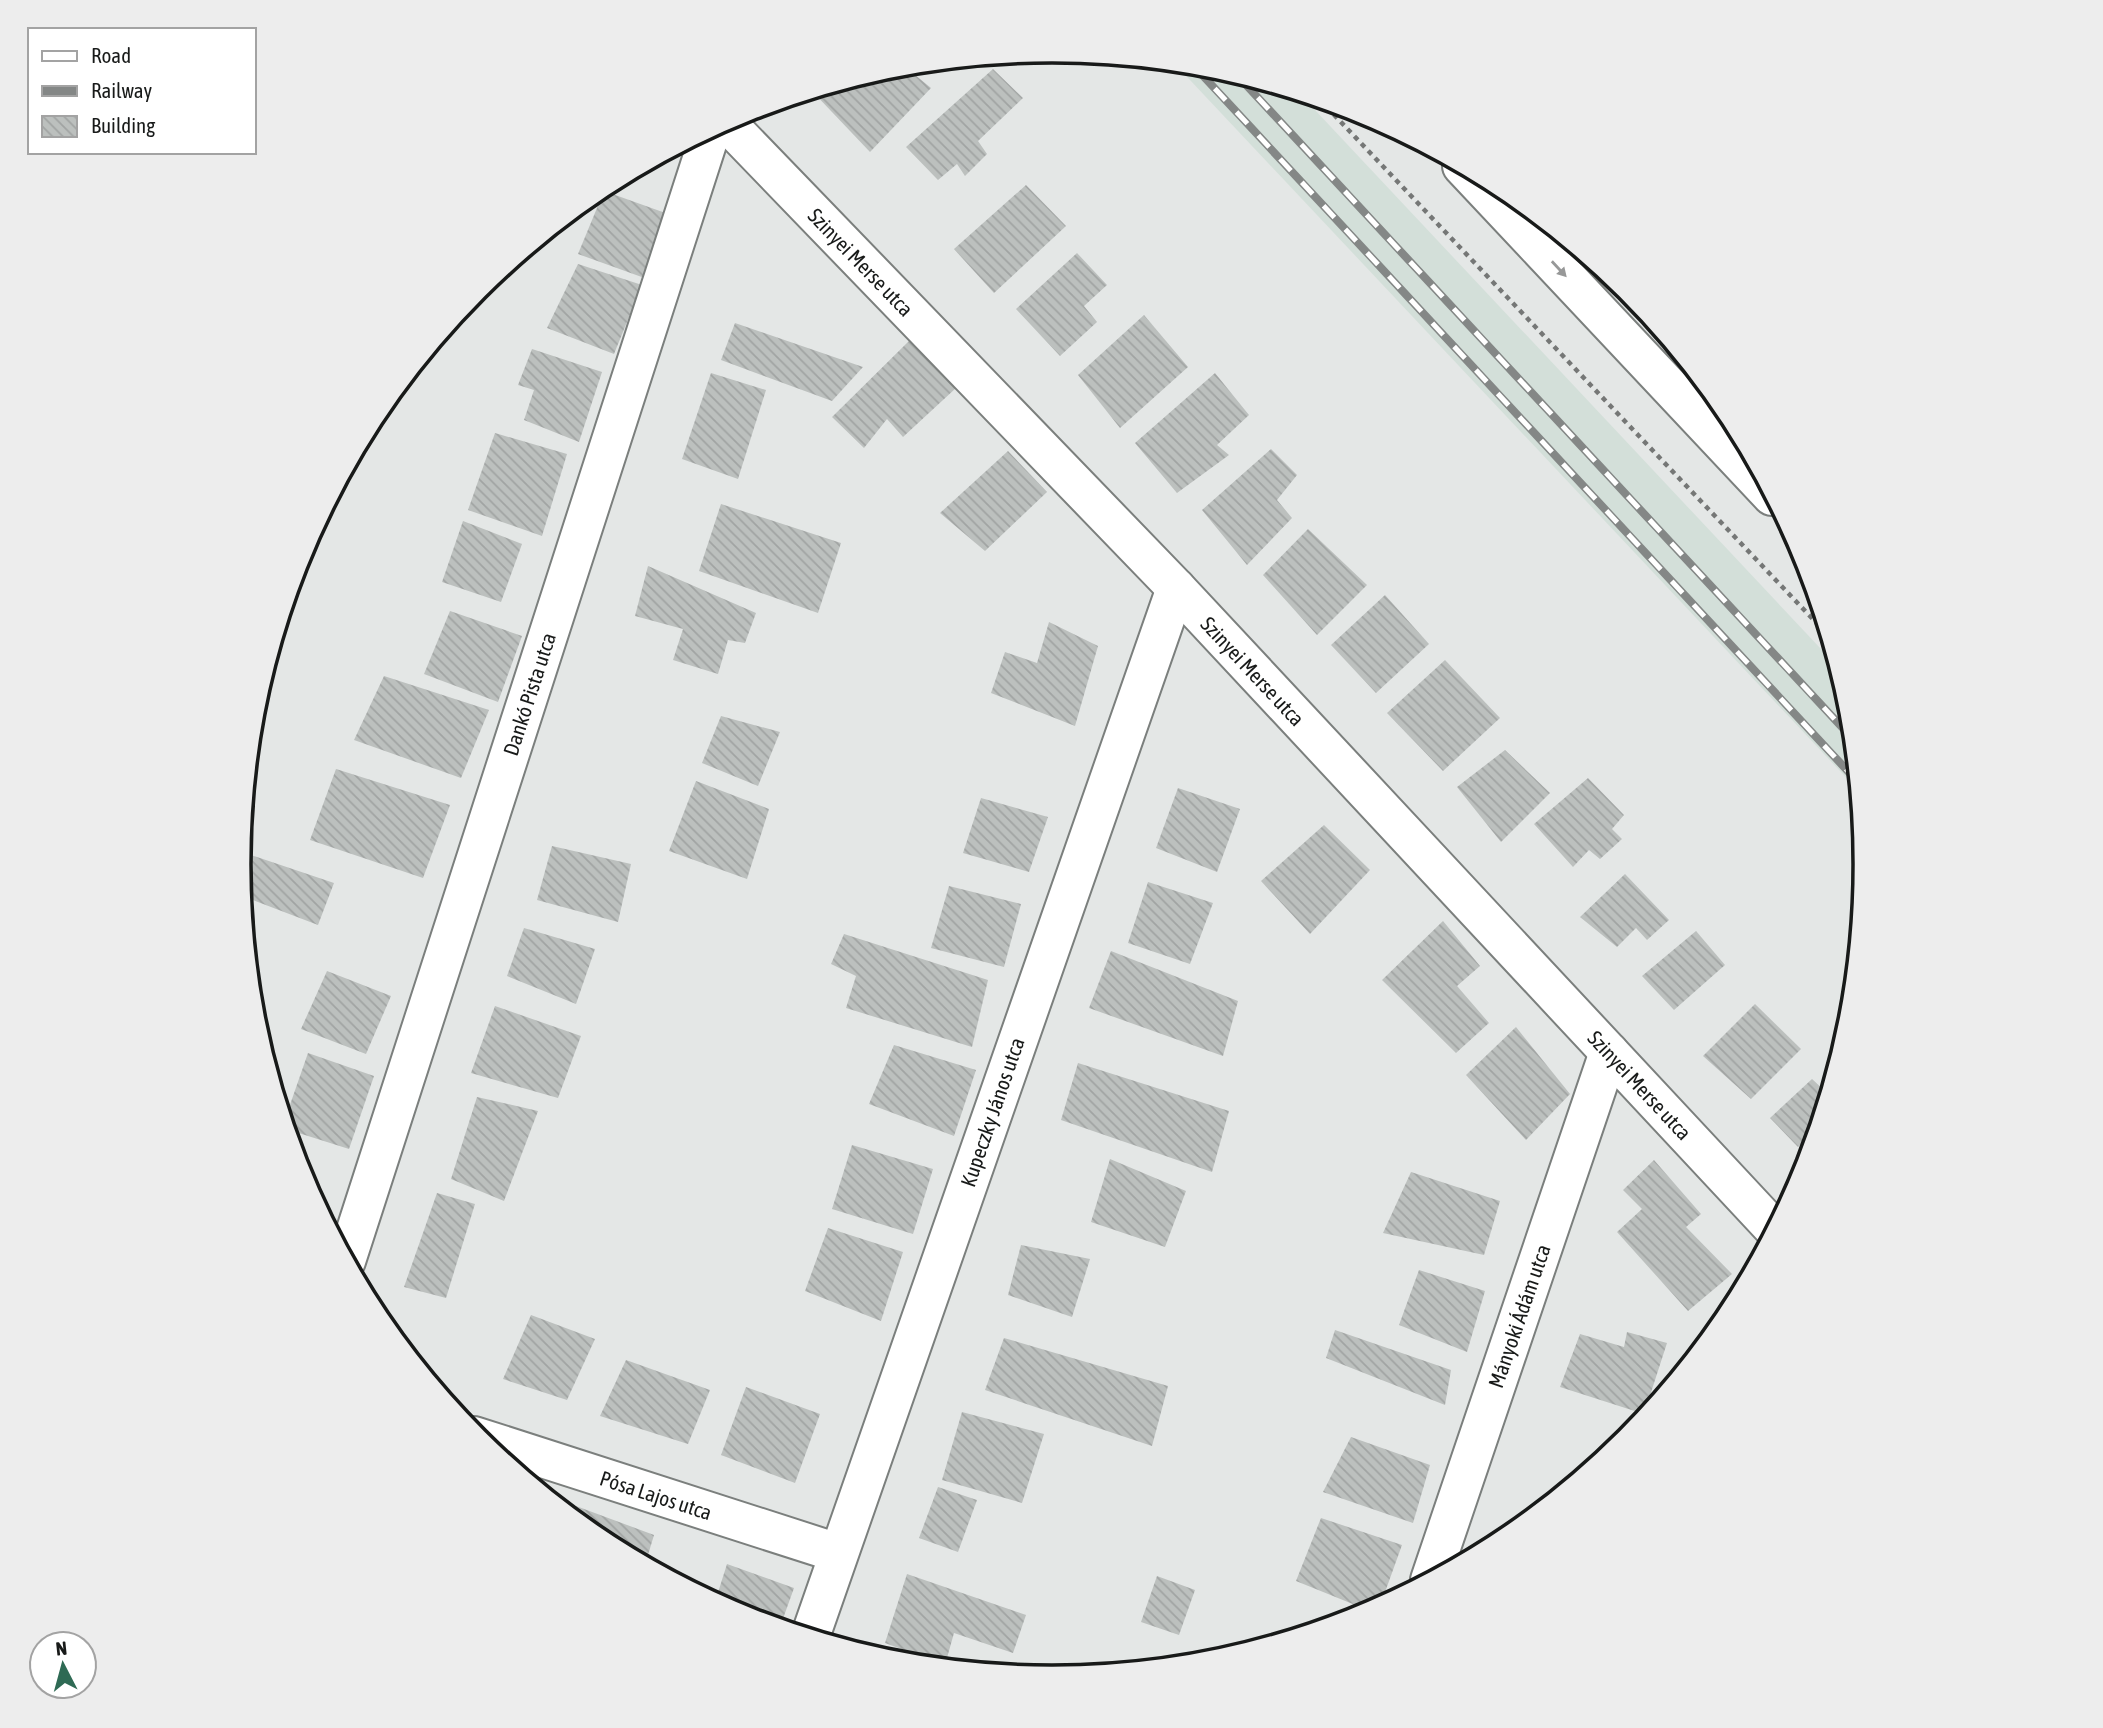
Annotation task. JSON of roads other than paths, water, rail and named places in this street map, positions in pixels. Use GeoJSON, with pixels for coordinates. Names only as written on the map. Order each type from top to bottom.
{"type":"FeatureCollection","features":[{"type":"Feature","properties":{"kind":"street","name":"Szinyei Merse utca"},"geometry":{"type":"LineString","coordinates":[[733,129],[1176,588],[1768,1222]]}},
{"type":"Feature","properties":{"kind":"street","name":"Dankó Pista utca"},"geometry":{"type":"LineString","coordinates":[[350,1249],[708,141]]}},
{"type":"Feature","properties":{"kind":"street"},"geometry":{"type":"LineString","coordinates":[[1485,191],[1749,472]]}},
{"type":"Feature","properties":{"kind":"street","name":"Kupeczky János utca"},"geometry":{"type":"LineString","coordinates":[[813,1628],[1176,588]]}},
{"type":"Feature","properties":{"kind":"street","name":"Mányoki Ádám utca"},"geometry":{"type":"LineString","coordinates":[[1434,1567],[1609,1052]]}},
{"type":"Feature","properties":{"kind":"street","name":"Pósa Lajos utca"},"geometry":{"type":"LineString","coordinates":[[500,1444],[838,1553]]}},
{"type":"Feature","properties":{"kind":"railway"},"geometry":{"type":"LineString","coordinates":[[1205,77],[1847,770]]}},
{"type":"Feature","properties":{"kind":"railway"},"geometry":{"type":"LineString","coordinates":[[1249,88],[1840,725]]}}]}
